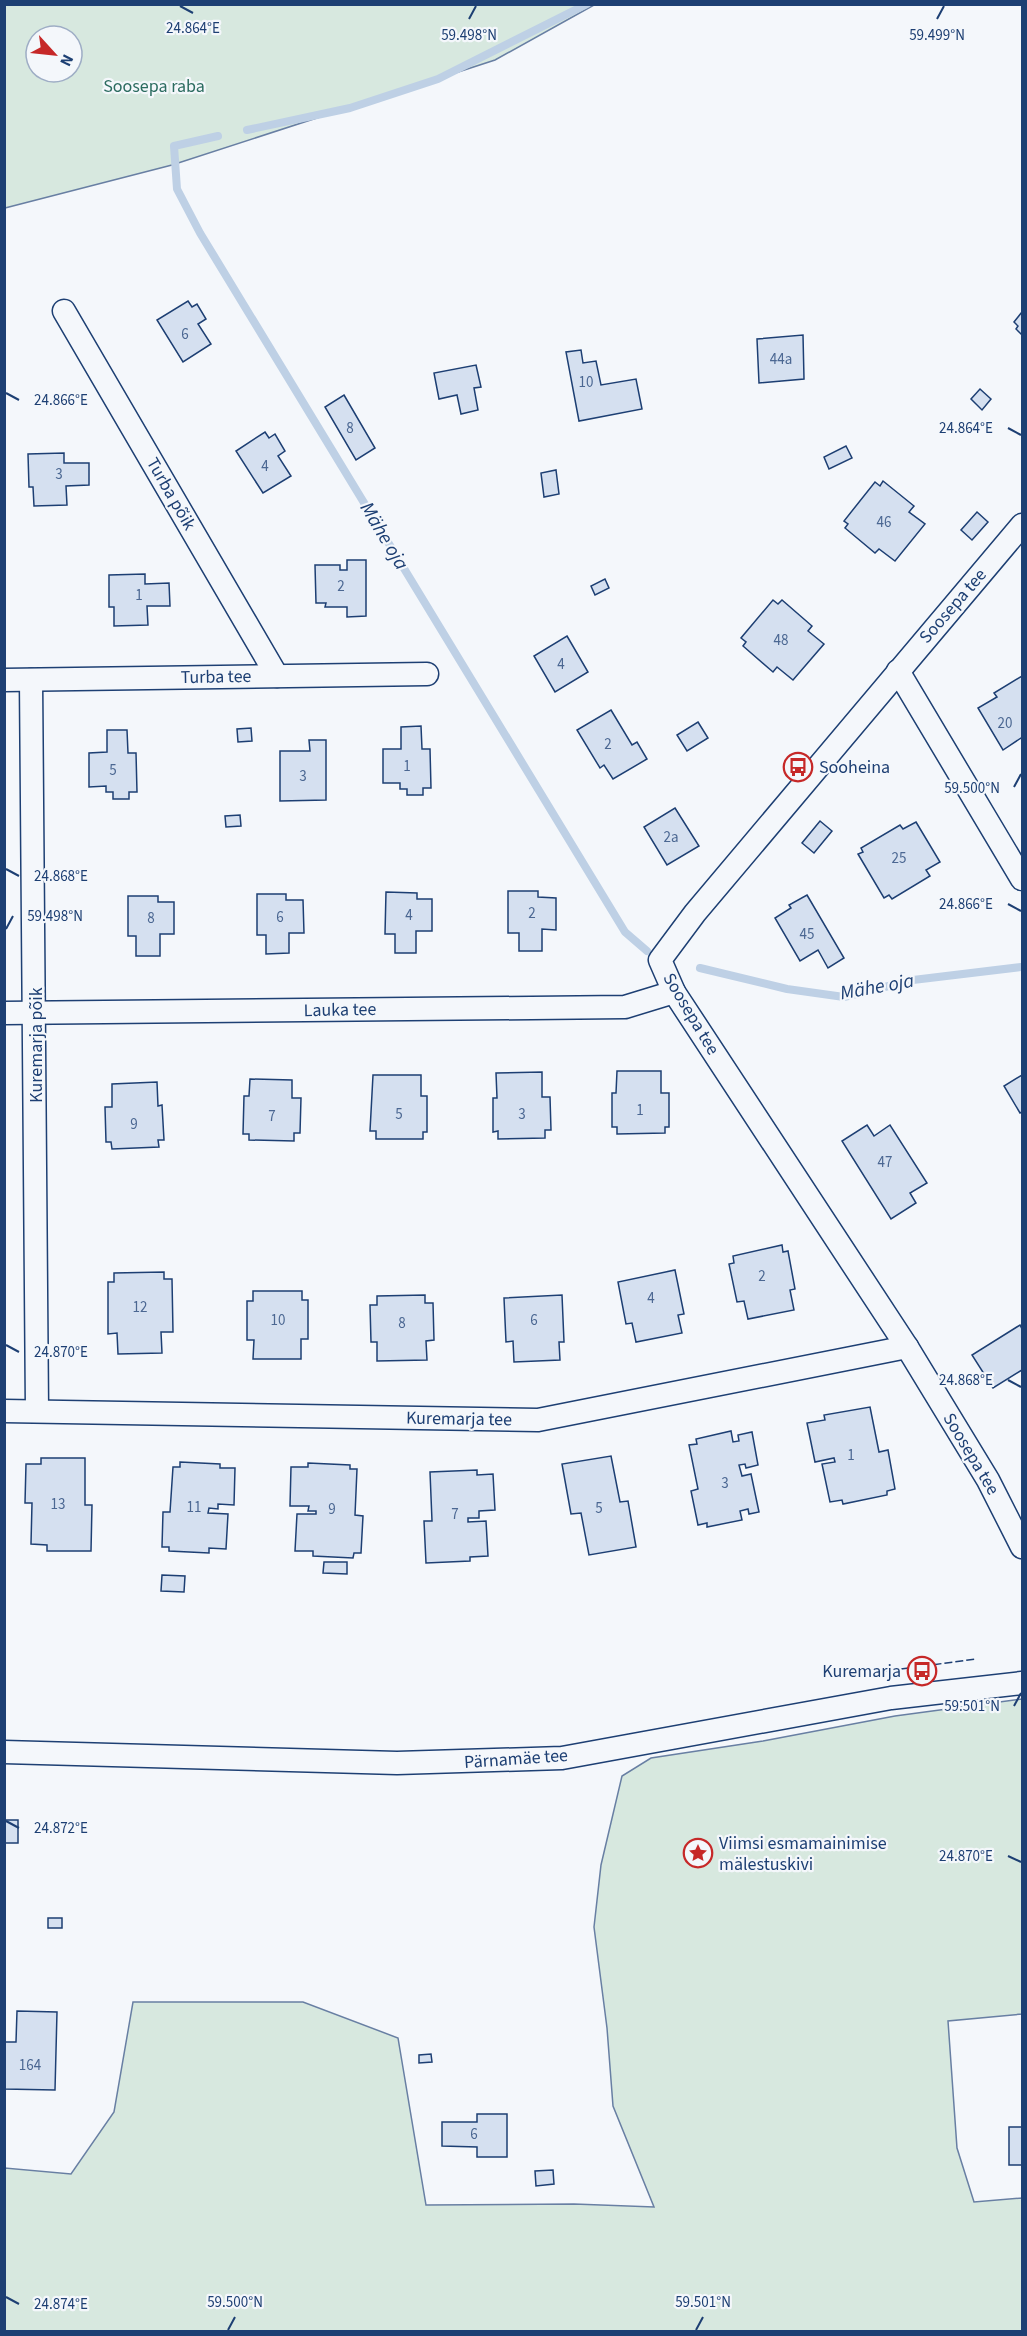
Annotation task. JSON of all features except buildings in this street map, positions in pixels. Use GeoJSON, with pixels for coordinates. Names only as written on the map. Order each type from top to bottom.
{"type":"FeatureCollection","features":[{"type":"Feature","properties":{"kind":"street","name":"Turba põik"},"geometry":{"type":"LineString","coordinates":[[64,311],[277,676]]}},
{"type":"Feature","properties":{"kind":"street","name":"Soosepa tee"},"geometry":{"type":"LineString","coordinates":[[1023,525],[695,913],[660,960],[674,992],[907,1347],[988,1480],[1023,1547]]}},
{"type":"Feature","properties":{"kind":"street"},"geometry":{"type":"LineString","coordinates":[[898,671],[1023,879]]}},
{"type":"Feature","properties":{"kind":"street","name":"Turba tee"},"geometry":{"type":"LineString","coordinates":[[4,680],[427,674]]}},
{"type":"Feature","properties":{"kind":"street","name":"Kuremarja põik"},"geometry":{"type":"LineString","coordinates":[[31,680],[36,1013],[37,1411]]}},
{"type":"Feature","properties":{"kind":"street","name":"Lauka tee"},"geometry":{"type":"LineString","coordinates":[[4,1013],[625,1007],[674,992]]}},
{"type":"Feature","properties":{"kind":"street","name":"Kuremarja tee"},"geometry":{"type":"LineString","coordinates":[[4,1411],[538,1420],[907,1347]]}},
{"type":"Feature","properties":{"kind":"street","name":"Pärnamäe tee"},"geometry":{"type":"LineString","coordinates":[[4,1752],[397,1763],[562,1758],[891,1698],[1023,1683]]}},
{"type":"Feature","properties":{"kind":"green space","name":"Soosepa raba"},"geometry":{"type":"Polygon","coordinates":[[[5,4],[594,4],[495,60],[172,165],[5,208],[5,4]]]}},
{"type":"Feature","properties":{"kind":"green space"},"geometry":{"type":"Polygon","coordinates":[[[1022,1699],[1022,2014],[948,2021],[957,2148],[974,2202],[1022,2198],[1022,2331],[5,2331],[5,2168],[71,2174],[114,2112],[133,2002],[303,2002],[398,2038],[426,2205],[574,2204],[654,2207],[613,2106],[607,2028],[594,1927],[601,1865],[622,1776],[651,1758],[763,1741],[895,1716],[1022,1699]]]}},
{"type":"Feature","properties":{"kind":"waterway","name":"Mähe oja"},"geometry":{"type":"LineString","coordinates":[[247,130],[350,108],[438,79],[587,4]]}},
{"type":"Feature","properties":{"kind":"waterway","name":"Mähe oja"},"geometry":{"type":"LineString","coordinates":[[218,136],[174,146],[177,189],[200,233],[625,932],[647,951]]}},
{"type":"Feature","properties":{"kind":"waterway","name":"Mähe oja"},"geometry":{"type":"LineString","coordinates":[[700,968],[787,989],[844,997],[913,980],[1021,967]]}},
{"type":"Feature","properties":{"kind":"fence"},"geometry":{"type":"LineString","coordinates":[[879,1672],[976,1659]]}},
{"type":"Feature","properties":{"kind":"place","name":"Sooheina"},"geometry":{"type":"Point","coordinates":[798,767]}},
{"type":"Feature","properties":{"kind":"place","name":"Kuremarja"},"geometry":{"type":"Point","coordinates":[922,1671]}},
{"type":"Feature","properties":{"kind":"place","name":"Viimsi esmamainimise mälestuskivi"},"geometry":{"type":"Point","coordinates":[698,1853]}}]}
